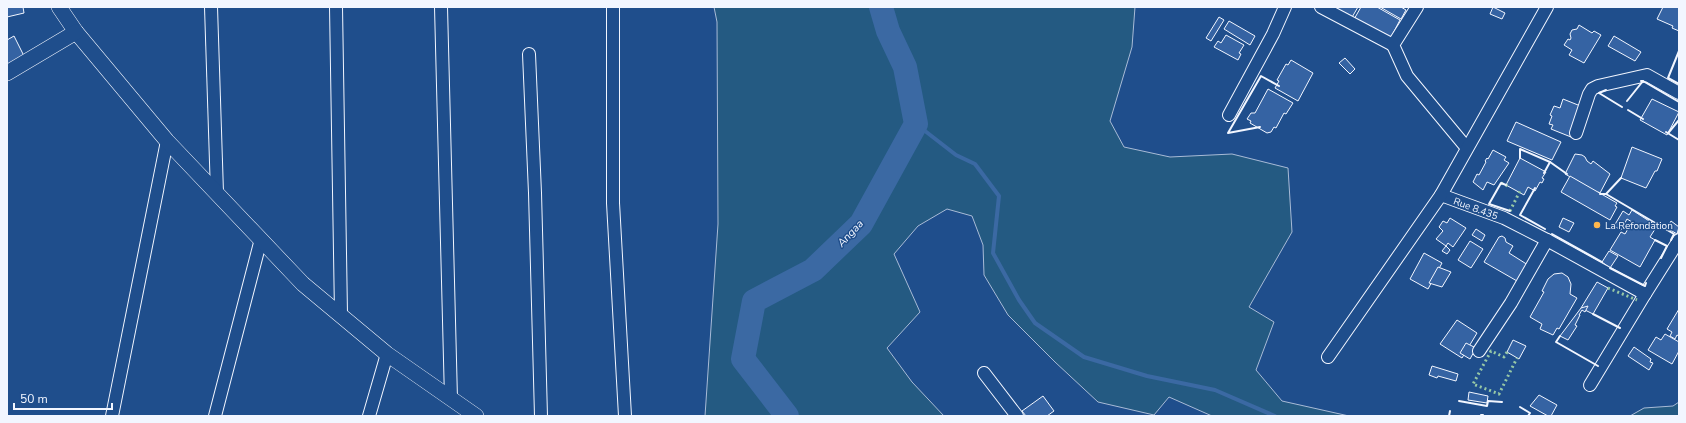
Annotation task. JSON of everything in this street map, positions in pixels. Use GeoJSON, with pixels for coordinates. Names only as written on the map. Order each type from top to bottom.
{"type":"FeatureCollection","features":[{"type":"Feature","properties":{"kind":"street"},"geometry":{"type":"LineString","coordinates":[[212,7],[217,193]]}},
{"type":"Feature","properties":{"kind":"street"},"geometry":{"type":"LineString","coordinates":[[336,7],[341,314]]}},
{"type":"Feature","properties":{"kind":"street"},"geometry":{"type":"LineString","coordinates":[[441,7],[451,399]]}},
{"type":"Feature","properties":{"kind":"street"},"geometry":{"type":"LineString","coordinates":[[613,7],[613,203],[625,416]]}},
{"type":"Feature","properties":{"kind":"street"},"geometry":{"type":"LineString","coordinates":[[1229,115],[1273,34],[1285,7]]}},
{"type":"Feature","properties":{"kind":"street"},"geometry":{"type":"LineString","coordinates":[[1320,7],[1393,45],[1407,76],[1466,147]]}},
{"type":"Feature","properties":{"kind":"street"},"geometry":{"type":"LineString","coordinates":[[1393,45],[1417,7]]}},
{"type":"Feature","properties":{"kind":"street","name":"Rue 8.435"},"geometry":{"type":"LineString","coordinates":[[1547,7],[1466,147],[1441,195],[1504,218],[1645,294]]}},
{"type":"Feature","properties":{"kind":"street"},"geometry":{"type":"LineString","coordinates":[[65,9],[76,32],[167,141],[303,284],[341,314],[387,354],[474,415]]}},
{"type":"Feature","properties":{"kind":"street"},"geometry":{"type":"LineString","coordinates":[[7,73],[76,32]]}},
{"type":"Feature","properties":{"kind":"street"},"geometry":{"type":"LineString","coordinates":[[529,54],[535,193],[541,416]]}},
{"type":"Feature","properties":{"kind":"street"},"geometry":{"type":"LineString","coordinates":[[1576,133],[1589,94],[1592,89],[1598,86],[1647,75],[1679,93]]}},
{"type":"Feature","properties":{"kind":"street"},"geometry":{"type":"LineString","coordinates":[[112,416],[167,141]]}},
{"type":"Feature","properties":{"kind":"street"},"geometry":{"type":"LineString","coordinates":[[1328,357],[1441,195]]}},
{"type":"Feature","properties":{"kind":"street"},"geometry":{"type":"LineString","coordinates":[[216,416],[261,239]]}},
{"type":"Feature","properties":{"kind":"street"},"geometry":{"type":"LineString","coordinates":[[1479,351],[1511,303],[1547,240]]}},
{"type":"Feature","properties":{"kind":"street"},"geometry":{"type":"LineString","coordinates":[[1590,386],[1679,240]]}},
{"type":"Feature","properties":{"kind":"street"},"geometry":{"type":"LineString","coordinates":[[369,416],[387,354]]}},
{"type":"Feature","properties":{"kind":"street"},"geometry":{"type":"LineString","coordinates":[[984,373],[1017,416]]}},
{"type":"Feature","properties":{"kind":"shaded area"},"geometry":{"type":"Polygon","coordinates":[[[714,7],[1135,7],[1132,47],[1110,121],[1124,147],[1170,157],[1232,154],[1288,168],[1292,232],[1249,307],[1274,322],[1256,370],[1282,401],[1349,416],[1212,416],[1169,397],[1154,415],[1098,402],[1008,315],[984,275],[983,245],[972,216],[947,209],[918,226],[894,254],[920,312],[887,348],[912,382],[944,416],[705,416],[718,224],[717,22],[714,7]]]}},
{"type":"Feature","properties":{"kind":"shaded area"},"geometry":{"type":"Polygon","coordinates":[[[1679,402],[1679,416],[1630,416],[1644,408],[1673,406],[1679,402]]]}},
{"type":"Feature","properties":{"kind":"building"},"geometry":{"type":"Polygon","coordinates":[[[7,7],[23,7],[24,13],[7,17],[7,7]]]}},
{"type":"Feature","properties":{"kind":"building"},"geometry":{"type":"Polygon","coordinates":[[[1329,7],[1358,7],[1351,19],[1329,7]]]}},
{"type":"Feature","properties":{"kind":"building"},"geometry":{"type":"Polygon","coordinates":[[[1361,7],[1377,7],[1400,20],[1389,41],[1353,21],[1361,7]]]}},
{"type":"Feature","properties":{"kind":"building"},"geometry":{"type":"Polygon","coordinates":[[[1380,7],[1401,7],[1406,10],[1401,19],[1380,7]]]}},
{"type":"Feature","properties":{"kind":"building"},"geometry":{"type":"Polygon","coordinates":[[[1493,7],[1505,13],[1502,19],[1490,14],[1493,7]]]}},
{"type":"Feature","properties":{"kind":"building"},"geometry":{"type":"Polygon","coordinates":[[[1663,7],[1679,7],[1679,31],[1672,28],[1673,26],[1657,19],[1663,7]]]}},
{"type":"Feature","properties":{"kind":"building"},"geometry":{"type":"Polygon","coordinates":[[[1219,17],[1224,20],[1211,41],[1206,38],[1219,17]]]}},
{"type":"Feature","properties":{"kind":"building"},"geometry":{"type":"Polygon","coordinates":[[[1229,21],[1255,36],[1250,45],[1224,29],[1229,21]]]}},
{"type":"Feature","properties":{"kind":"building"},"geometry":{"type":"Polygon","coordinates":[[[1579,25],[1592,33],[1594,31],[1601,35],[1584,63],[1569,55],[1572,50],[1564,45],[1568,39],[1570,40],[1572,30],[1577,29],[1579,25]]]}},
{"type":"Feature","properties":{"kind":"building"},"geometry":{"type":"Polygon","coordinates":[[[1226,35],[1244,45],[1239,53],[1241,54],[1238,60],[1214,47],[1218,41],[1221,43],[1226,35]]]}},
{"type":"Feature","properties":{"kind":"building"},"geometry":{"type":"Polygon","coordinates":[[[14,36],[25,58],[7,67],[7,40],[14,36]]]}},
{"type":"Feature","properties":{"kind":"building"},"geometry":{"type":"Polygon","coordinates":[[[1614,36],[1641,52],[1635,61],[1608,46],[1614,36]]]}},
{"type":"Feature","properties":{"kind":"building"},"geometry":{"type":"Polygon","coordinates":[[[1345,58],[1355,69],[1350,74],[1339,63],[1345,58]]]}},
{"type":"Feature","properties":{"kind":"building"},"geometry":{"type":"Polygon","coordinates":[[[1291,60],[1313,73],[1298,101],[1275,88],[1279,81],[1277,80],[1286,64],[1288,65],[1291,60]]]}},
{"type":"Feature","properties":{"kind":"building"},"geometry":{"type":"Polygon","coordinates":[[[1268,89],[1293,103],[1286,114],[1284,113],[1276,128],[1274,127],[1271,132],[1267,133],[1250,123],[1251,121],[1247,119],[1251,113],[1255,113],[1268,89]]]}},
{"type":"Feature","properties":{"kind":"building"},"geometry":{"type":"Polygon","coordinates":[[[1563,99],[1583,107],[1571,137],[1551,129],[1553,125],[1549,124],[1552,116],[1550,115],[1554,106],[1560,108],[1563,99]]]}},
{"type":"Feature","properties":{"kind":"building"},"geometry":{"type":"Polygon","coordinates":[[[1652,99],[1679,112],[1667,135],[1640,120],[1652,99]]]}},
{"type":"Feature","properties":{"kind":"building"},"geometry":{"type":"Polygon","coordinates":[[[1516,122],[1561,142],[1552,160],[1507,141],[1516,122]]]}},
{"type":"Feature","properties":{"kind":"building"},"geometry":{"type":"Polygon","coordinates":[[[1632,147],[1662,159],[1657,171],[1655,171],[1646,188],[1621,178],[1632,147]]]}},
{"type":"Feature","properties":{"kind":"building"},"geometry":{"type":"Polygon","coordinates":[[[1493,150],[1506,157],[1504,160],[1509,163],[1494,185],[1487,182],[1483,190],[1473,182],[1477,174],[1479,175],[1486,162],[1485,161],[1487,158],[1488,159],[1493,150]]]}},
{"type":"Feature","properties":{"kind":"building"},"geometry":{"type":"Polygon","coordinates":[[[1575,154],[1582,155],[1591,164],[1593,161],[1610,174],[1600,193],[1598,192],[1595,194],[1590,188],[1565,174],[1575,154]]]}},
{"type":"Feature","properties":{"kind":"building"},"geometry":{"type":"Polygon","coordinates":[[[1520,158],[1546,172],[1542,178],[1544,179],[1542,183],[1540,182],[1535,191],[1528,187],[1524,195],[1506,185],[1520,158]]]}},
{"type":"Feature","properties":{"kind":"building"},"geometry":{"type":"Polygon","coordinates":[[[1570,176],[1617,203],[1615,206],[1617,207],[1610,220],[1561,192],[1570,176]]]}},
{"type":"Feature","properties":{"kind":"building"},"geometry":{"type":"Polygon","coordinates":[[[1632,210],[1657,226],[1650,237],[1655,240],[1640,267],[1610,250],[1621,232],[1625,234],[1632,222],[1627,219],[1621,230],[1614,226],[1623,211],[1629,215],[1632,210]]]}},
{"type":"Feature","properties":{"kind":"building"},"geometry":{"type":"Polygon","coordinates":[[[1450,218],[1466,228],[1453,247],[1448,243],[1446,246],[1436,239],[1443,231],[1439,227],[1443,221],[1447,223],[1450,218]]]}},
{"type":"Feature","properties":{"kind":"building"},"geometry":{"type":"Polygon","coordinates":[[[1563,218],[1574,223],[1569,232],[1559,227],[1563,218]]]}},
{"type":"Feature","properties":{"kind":"building"},"geometry":{"type":"Polygon","coordinates":[[[1671,221],[1679,227],[1677,234],[1667,228],[1671,221]]]}},
{"type":"Feature","properties":{"kind":"building"},"geometry":{"type":"Polygon","coordinates":[[[1476,229],[1485,235],[1482,241],[1472,235],[1476,229]]]}},
{"type":"Feature","properties":{"kind":"building"},"geometry":{"type":"Polygon","coordinates":[[[1502,236],[1505,238],[1506,242],[1513,246],[1509,253],[1528,265],[1517,281],[1484,262],[1499,237],[1502,236]]]}},
{"type":"Feature","properties":{"kind":"building"},"geometry":{"type":"Polygon","coordinates":[[[1470,241],[1483,249],[1471,268],[1458,260],[1470,241]]]}},
{"type":"Feature","properties":{"kind":"building"},"geometry":{"type":"Polygon","coordinates":[[[1446,246],[1450,250],[1447,254],[1442,251],[1446,246]]]}},
{"type":"Feature","properties":{"kind":"building"},"geometry":{"type":"Polygon","coordinates":[[[1609,251],[1618,256],[1610,268],[1602,262],[1609,251]]]}},
{"type":"Feature","properties":{"kind":"building"},"geometry":{"type":"Polygon","coordinates":[[[1424,253],[1442,263],[1428,289],[1410,279],[1424,253]]]}},
{"type":"Feature","properties":{"kind":"building"},"geometry":{"type":"Polygon","coordinates":[[[1438,267],[1451,272],[1442,287],[1429,283],[1438,267]]]}},
{"type":"Feature","properties":{"kind":"building"},"geometry":{"type":"Polygon","coordinates":[[[1562,273],[1568,277],[1571,284],[1570,294],[1577,298],[1559,329],[1557,328],[1553,335],[1540,329],[1542,324],[1530,317],[1544,292],[1542,291],[1548,279],[1554,274],[1562,273]]]}},
{"type":"Feature","properties":{"kind":"building"},"geometry":{"type":"Polygon","coordinates":[[[1597,282],[1608,288],[1593,314],[1581,308],[1597,282]]]}},
{"type":"Feature","properties":{"kind":"building"},"geometry":{"type":"Polygon","coordinates":[[[1588,306],[1585,312],[1582,310],[1579,315],[1575,325],[1577,326],[1568,340],[1560,336],[1581,308],[1588,306]]]}},
{"type":"Feature","properties":{"kind":"building"},"geometry":{"type":"Polygon","coordinates":[[[1679,309],[1679,336],[1677,335],[1675,339],[1670,336],[1672,332],[1667,329],[1679,309]]]}},
{"type":"Feature","properties":{"kind":"building"},"geometry":{"type":"Polygon","coordinates":[[[1457,320],[1477,333],[1462,358],[1440,344],[1457,320]]]}},
{"type":"Feature","properties":{"kind":"building"},"geometry":{"type":"Polygon","coordinates":[[[1665,334],[1679,342],[1679,351],[1672,364],[1648,350],[1656,337],[1661,340],[1665,334]]]}},
{"type":"Feature","properties":{"kind":"building"},"geometry":{"type":"Polygon","coordinates":[[[1513,340],[1526,346],[1519,359],[1507,352],[1513,340]]]}},
{"type":"Feature","properties":{"kind":"building"},"geometry":{"type":"Polygon","coordinates":[[[1466,343],[1476,348],[1470,359],[1460,353],[1466,343]]]}},
{"type":"Feature","properties":{"kind":"building"},"geometry":{"type":"Polygon","coordinates":[[[1634,347],[1651,359],[1650,362],[1653,363],[1649,370],[1628,356],[1634,347]]]}},
{"type":"Feature","properties":{"kind":"building"},"geometry":{"type":"Polygon","coordinates":[[[1432,366],[1458,374],[1456,381],[1429,375],[1432,366]]]}},
{"type":"Feature","properties":{"kind":"building"},"geometry":{"type":"Polygon","coordinates":[[[1469,392],[1488,396],[1487,403],[1468,400],[1469,392]]]}},
{"type":"Feature","properties":{"kind":"building"},"geometry":{"type":"Polygon","coordinates":[[[1539,395],[1557,405],[1551,416],[1548,416],[1530,406],[1539,395]]]}},
{"type":"Feature","properties":{"kind":"building"},"geometry":{"type":"Polygon","coordinates":[[[1043,396],[1054,411],[1047,416],[1026,416],[1022,411],[1043,396]]]}},
{"type":"Feature","properties":{"kind":"waterway","name":"Angaa"},"geometry":{"type":"LineString","coordinates":[[787,416],[743,359],[754,301],[813,270],[861,224],[916,124],[905,67],[888,31],[881,7]]}},
{"type":"Feature","properties":{"kind":"waterway"},"geometry":{"type":"LineString","coordinates":[[916,124],[956,155],[975,164],[999,196],[993,253],[1019,300],[1035,323],[1084,357],[1147,376],[1215,390],[1275,416]]}},
{"type":"Feature","properties":{"kind":"hedge"},"geometry":{"type":"LineString","coordinates":[[1501,183],[1508,186]]}},
{"type":"Feature","properties":{"kind":"hedge"},"geometry":{"type":"LineString","coordinates":[[1510,211],[1520,191]]}},
{"type":"Feature","properties":{"kind":"hedge"},"geometry":{"type":"LineString","coordinates":[[1608,288],[1637,300]]}},
{"type":"Feature","properties":{"kind":"hedge"},"geometry":{"type":"LineString","coordinates":[[1507,352],[1504,357],[1491,351],[1473,384],[1499,394],[1517,358]]}},
{"type":"Feature","properties":{"kind":"wall"},"geometry":{"type":"LineString","coordinates":[[1679,51],[1668,78],[1679,84]]}},
{"type":"Feature","properties":{"kind":"wall"},"geometry":{"type":"LineString","coordinates":[[1260,127],[1228,133],[1261,76],[1279,86]]}},
{"type":"Feature","properties":{"kind":"wall"},"geometry":{"type":"LineString","coordinates":[[1641,81],[1679,102]]}},
{"type":"Feature","properties":{"kind":"wall"},"geometry":{"type":"LineString","coordinates":[[1627,101],[1643,81]]}},
{"type":"Feature","properties":{"kind":"wall"},"geometry":{"type":"LineString","coordinates":[[1606,90],[1599,93],[1622,107]]}},
{"type":"Feature","properties":{"kind":"wall"},"geometry":{"type":"LineString","coordinates":[[1628,110],[1643,119]]}},
{"type":"Feature","properties":{"kind":"wall"},"geometry":{"type":"LineString","coordinates":[[1669,132],[1679,120]]}},
{"type":"Feature","properties":{"kind":"wall"},"geometry":{"type":"LineString","coordinates":[[1666,132],[1679,140]]}},
{"type":"Feature","properties":{"kind":"wall"},"geometry":{"type":"LineString","coordinates":[[1520,158],[1520,149],[1550,162],[1567,174]]}},
{"type":"Feature","properties":{"kind":"wall"},"geometry":{"type":"LineString","coordinates":[[1544,173],[1550,162]]}},
{"type":"Feature","properties":{"kind":"wall"},"geometry":{"type":"LineString","coordinates":[[1606,194],[1621,178]]}},
{"type":"Feature","properties":{"kind":"wall"},"geometry":{"type":"LineString","coordinates":[[1506,185],[1501,183],[1489,204],[1510,211]]}},
{"type":"Feature","properties":{"kind":"wall"},"geometry":{"type":"LineString","coordinates":[[1535,188],[1520,215],[1545,229]]}},
{"type":"Feature","properties":{"kind":"wall"},"geometry":{"type":"LineString","coordinates":[[1600,194],[1606,194],[1674,234],[1671,240]]}},
{"type":"Feature","properties":{"kind":"wall"},"geometry":{"type":"LineString","coordinates":[[1552,234],[1602,262]]}},
{"type":"Feature","properties":{"kind":"wall"},"geometry":{"type":"LineString","coordinates":[[1655,240],[1667,246],[1661,258]]}},
{"type":"Feature","properties":{"kind":"wall"},"geometry":{"type":"LineString","coordinates":[[1610,268],[1645,286],[1646,283]]}},
{"type":"Feature","properties":{"kind":"wall"},"geometry":{"type":"LineString","coordinates":[[1593,314],[1620,328]]}},
{"type":"Feature","properties":{"kind":"wall"},"geometry":{"type":"LineString","coordinates":[[1560,336],[1556,342],[1598,366]]}},
{"type":"Feature","properties":{"kind":"wall"},"geometry":{"type":"LineString","coordinates":[[1459,401],[1487,406],[1488,401],[1502,402]]}},
{"type":"Feature","properties":{"kind":"wall"},"geometry":{"type":"LineString","coordinates":[[1520,407],[1530,413],[1528,416]]}},
{"type":"Feature","properties":{"kind":"wall"},"geometry":{"type":"LineString","coordinates":[[1449,416],[1450,411]]}},
{"type":"Feature","properties":{"kind":"place","name":"La Refondation"},"geometry":{"type":"Point","coordinates":[1597,225]}}]}
